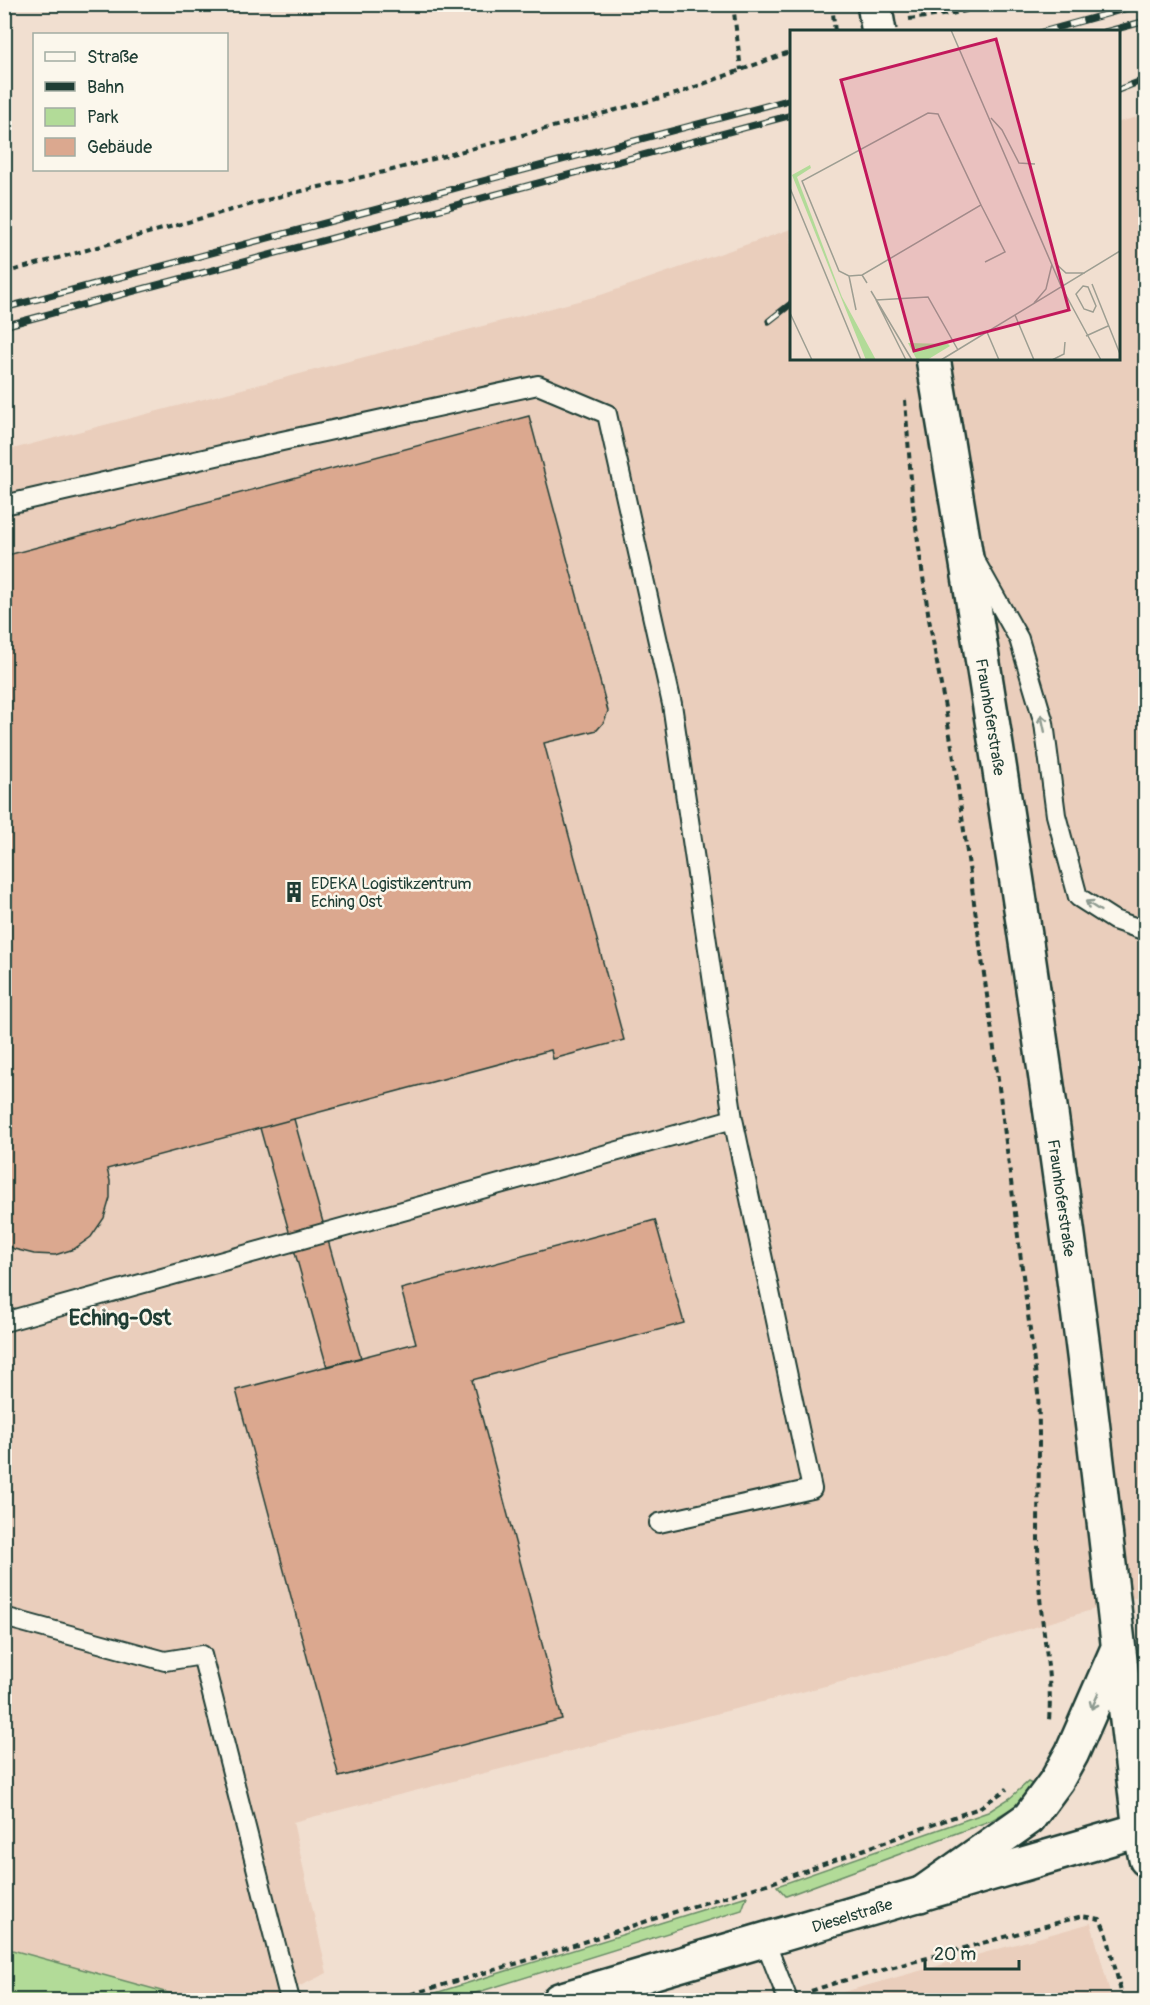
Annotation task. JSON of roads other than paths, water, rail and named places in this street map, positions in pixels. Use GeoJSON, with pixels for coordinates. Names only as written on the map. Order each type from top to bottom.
{"type":"FeatureCollection","features":[{"type":"Feature","properties":{"kind":"main road"},"geometry":{"type":"LineString","coordinates":[[874,4],[891,26]]}},
{"type":"Feature","properties":{"kind":"main road","name":"Fraunhoferstraße"},"geometry":{"type":"LineString","coordinates":[[933,360],[1044,1067],[1082,1343],[1118,1648],[1144,1839]]}},
{"type":"Feature","properties":{"kind":"main road"},"geometry":{"type":"LineString","coordinates":[[1112,1591],[1146,1678]]}},
{"type":"Feature","properties":{"kind":"main road"},"geometry":{"type":"LineString","coordinates":[[920,1895],[1029,1818],[1057,1779],[1072,1753],[1118,1648]]}},
{"type":"Feature","properties":{"kind":"main road","name":"Dieselstraße"},"geometry":{"type":"LineString","coordinates":[[559,2001],[920,1895],[1144,1839]]}},
{"type":"Feature","properties":{"kind":"lane"},"geometry":{"type":"LineString","coordinates":[[4,505],[273,443],[538,386],[607,414],[672,704],[733,1119],[812,1489],[659,1523]]}},
{"type":"Feature","properties":{"kind":"lane"},"geometry":{"type":"LineString","coordinates":[[963,538],[1019,639],[1044,723],[1056,815],[1078,897],[1114,920],[1146,931]]}},
{"type":"Feature","properties":{"kind":"lane"},"geometry":{"type":"LineString","coordinates":[[4,1322],[733,1119]]}},
{"type":"Feature","properties":{"kind":"lane"},"geometry":{"type":"LineString","coordinates":[[4,1617],[165,1661],[202,1655],[290,2001]]}},
{"type":"Feature","properties":{"kind":"lane"},"geometry":{"type":"LineString","coordinates":[[765,1941],[788,2000]]}},
{"type":"Feature","properties":{"kind":"railway"},"geometry":{"type":"LineString","coordinates":[[1049,30],[1143,4]]}},
{"type":"Feature","properties":{"kind":"railway"},"geometry":{"type":"LineString","coordinates":[[1112,30],[1146,21]]}},
{"type":"Feature","properties":{"kind":"railway"},"geometry":{"type":"LineString","coordinates":[[1120,89],[1146,79]]}},
{"type":"Feature","properties":{"kind":"railway"},"geometry":{"type":"LineString","coordinates":[[4,308],[790,100]]}},
{"type":"Feature","properties":{"kind":"railway"},"geometry":{"type":"LineString","coordinates":[[4,326],[790,116]]}},
{"type":"Feature","properties":{"kind":"railway"},"geometry":{"type":"LineString","coordinates":[[769,321],[790,305]]}},
{"type":"Feature","properties":{"kind":"place","name":"EDEKA Logistikzentrum Eching Ost"},"geometry":{"type":"Point","coordinates":[294,892]}},
{"type":"Feature","properties":{"kind":"district","name":"Eching-Ost"},"geometry":{"type":"Point","coordinates":[120,1317]}}]}
